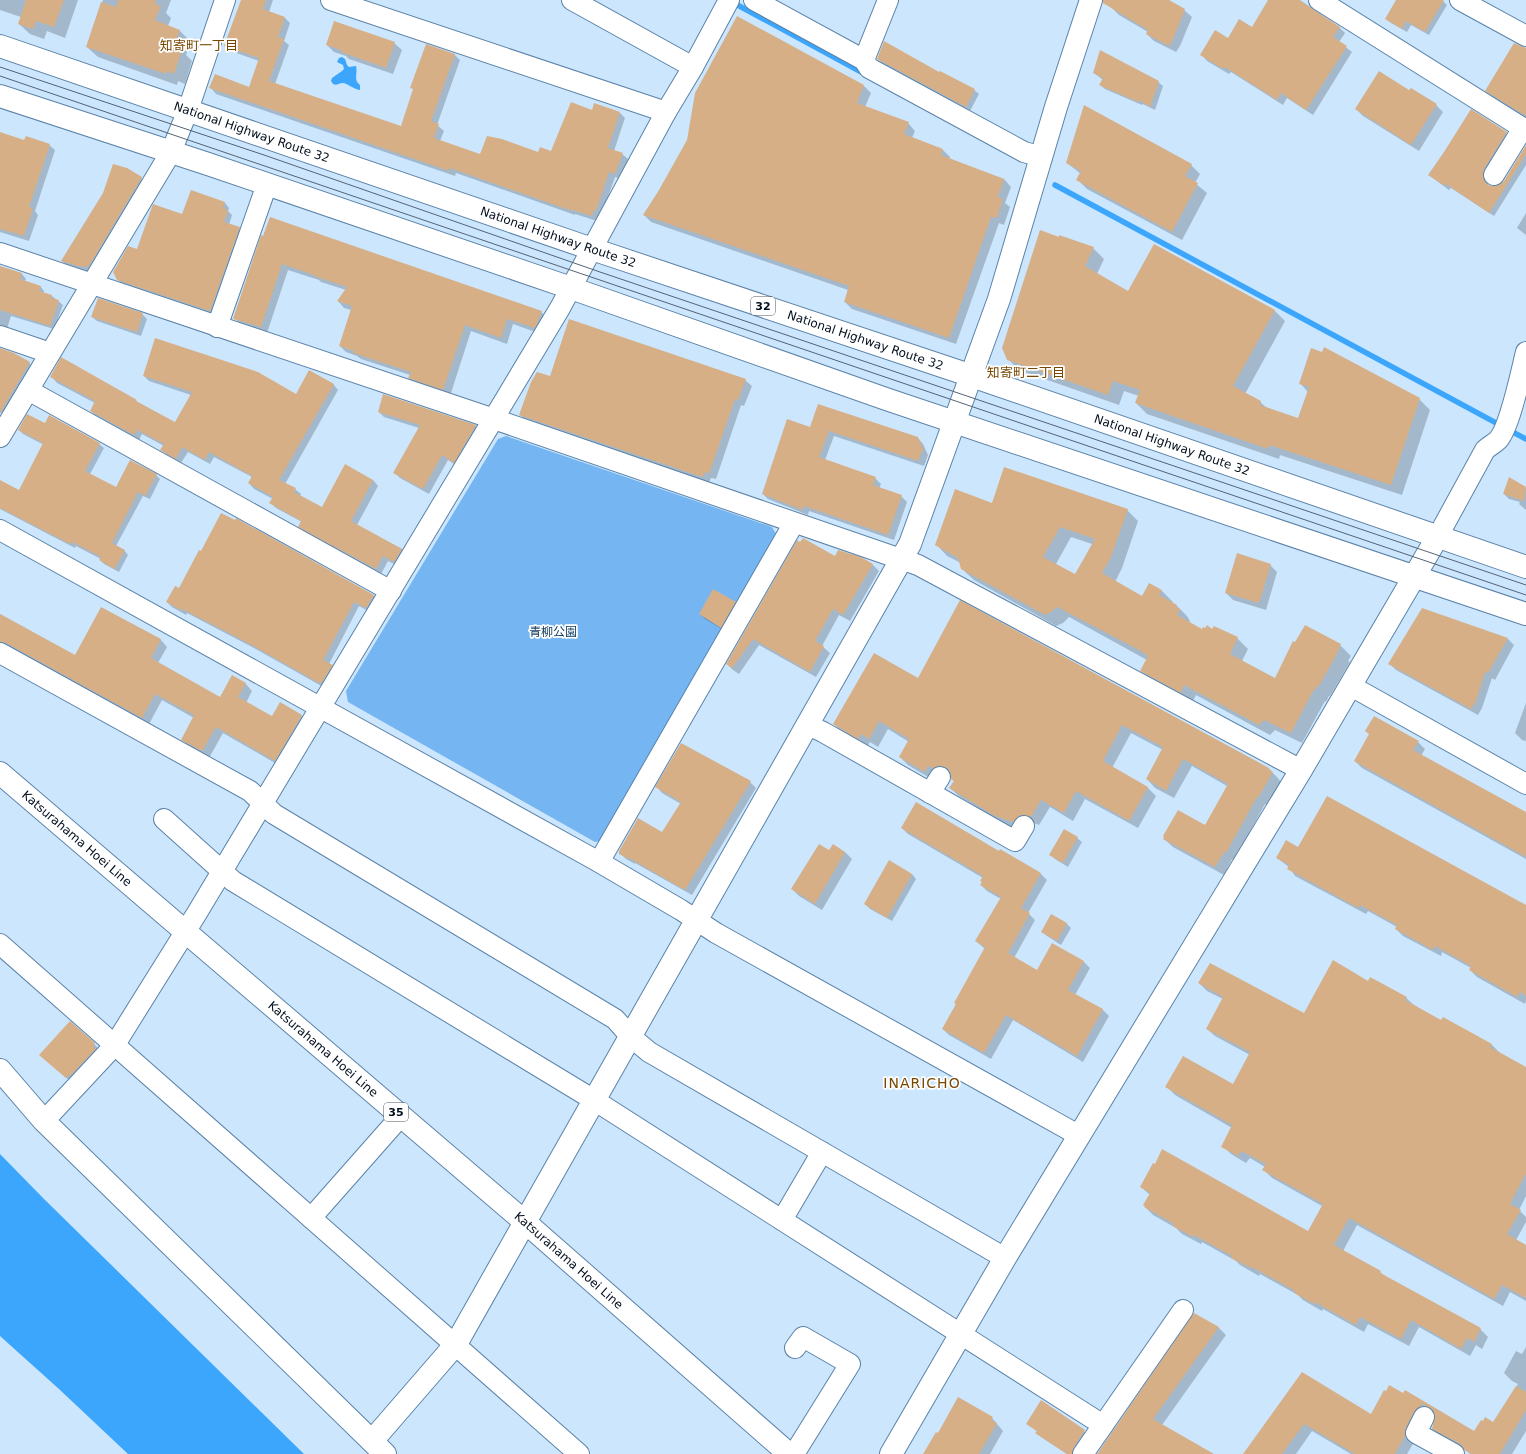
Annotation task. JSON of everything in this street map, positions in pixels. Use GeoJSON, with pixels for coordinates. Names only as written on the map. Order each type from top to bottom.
{"type":"FeatureCollection","features":[{"type":"Feature","properties":{"kind":"main road"},"geometry":{"type":"LineString","coordinates":[[0,1070],[44,1121],[378,1447],[456,1344],[630,1036],[903,559],[910,544],[999,299],[1090,0]]}},
{"type":"Feature","properties":{"kind":"main road","name":"National Highway Route 32"},"geometry":{"type":"LineString","coordinates":[[0,46],[592,249],[972,376],[1526,567]]}},
{"type":"Feature","properties":{"kind":"main road"},"geometry":{"type":"LineString","coordinates":[[0,96],[267,184],[571,288],[878,397],[1526,614]]}},
{"type":"Feature","properties":{"kind":"main road"},"geometry":{"type":"LineString","coordinates":[[891,1454],[1005,1258],[1301,770],[1416,576],[1438,536]]}},
{"type":"Feature","properties":{"kind":"main road","name":"Katsurahama Hoei Line"},"geometry":{"type":"LineString","coordinates":[[0,773],[525,1222],[790,1454]]}},
{"type":"Feature","properties":{"kind":"street"},"geometry":{"type":"LineString","coordinates":[[3,425],[28,390],[171,152],[188,110],[225,0]]}},
{"type":"Feature","properties":{"kind":"street"},"geometry":{"type":"LineString","coordinates":[[331,0],[666,112]]}},
{"type":"Feature","properties":{"kind":"street"},"geometry":{"type":"LineString","coordinates":[[572,0],[693,67]]}},
{"type":"Feature","properties":{"kind":"street"},"geometry":{"type":"LineString","coordinates":[[754,0],[864,60],[869,68],[1024,152],[1042,157]]}},
{"type":"Feature","properties":{"kind":"street"},"geometry":{"type":"LineString","coordinates":[[864,60],[888,0]]}},
{"type":"Feature","properties":{"kind":"street"},"geometry":{"type":"LineString","coordinates":[[1320,0],[1524,129],[1494,175]]}},
{"type":"Feature","properties":{"kind":"street"},"geometry":{"type":"LineString","coordinates":[[1460,0],[1526,36]]}},
{"type":"Feature","properties":{"kind":"street"},"geometry":{"type":"LineString","coordinates":[[44,1121],[114,1046],[185,932],[321,708],[571,288],[666,112],[727,5]]}},
{"type":"Feature","properties":{"kind":"street"},"geometry":{"type":"LineString","coordinates":[[217,327],[267,184]]}},
{"type":"Feature","properties":{"kind":"street"},"geometry":{"type":"LineString","coordinates":[[0,253],[494,419],[926,568],[1301,770]]}},
{"type":"Feature","properties":{"kind":"street"},"geometry":{"type":"LineString","coordinates":[[0,336],[50,353]]}},
{"type":"Feature","properties":{"kind":"street"},"geometry":{"type":"LineString","coordinates":[[1438,536],[1486,450],[1498,440],[1505,426],[1526,352]]}},
{"type":"Feature","properties":{"kind":"street"},"geometry":{"type":"LineString","coordinates":[[28,390],[391,591]]}},
{"type":"Feature","properties":{"kind":"street"},"geometry":{"type":"LineString","coordinates":[[599,862],[794,523]]}},
{"type":"Feature","properties":{"kind":"street"},"geometry":{"type":"LineString","coordinates":[[0,530],[599,862],[697,920],[716,934],[1080,1136]]}},
{"type":"Feature","properties":{"kind":"street"},"geometry":{"type":"LineString","coordinates":[[0,653],[250,791],[274,814],[615,1019],[630,1036],[649,1052],[1005,1258]]}},
{"type":"Feature","properties":{"kind":"street"},"geometry":{"type":"LineString","coordinates":[[1351,686],[1526,784]]}},
{"type":"Feature","properties":{"kind":"street"},"geometry":{"type":"LineString","coordinates":[[808,725],[935,785],[1015,841],[1024,826]]}},
{"type":"Feature","properties":{"kind":"street"},"geometry":{"type":"LineString","coordinates":[[164,819],[233,881],[594,1100],[1103,1425]]}},
{"type":"Feature","properties":{"kind":"street"},"geometry":{"type":"LineString","coordinates":[[0,944],[114,1046],[456,1344],[579,1454]]}},
{"type":"Feature","properties":{"kind":"street"},"geometry":{"type":"LineString","coordinates":[[311,1218],[401,1116]]}},
{"type":"Feature","properties":{"kind":"street"},"geometry":{"type":"LineString","coordinates":[[782,1220],[822,1152]]}},
{"type":"Feature","properties":{"kind":"street"},"geometry":{"type":"LineString","coordinates":[[1083,1454],[1183,1310]]}},
{"type":"Feature","properties":{"kind":"street"},"geometry":{"type":"LineString","coordinates":[[794,1454],[850,1364],[803,1337],[795,1348]]}},
{"type":"Feature","properties":{"kind":"street"},"geometry":{"type":"LineString","coordinates":[[1424,1417],[1416,1433],[1454,1454]]}},
{"type":"Feature","properties":{"kind":"green space","name":"青柳公園"},"geometry":{"type":"Polygon","coordinates":[[[506,436],[772,527],[778,537],[604,840],[595,842],[348,702],[346,691],[498,439],[506,436]]]}},
{"type":"Feature","properties":{"kind":"shaded area"},"geometry":{"type":"Polygon","coordinates":[[[342,57],[345,59],[349,67],[356,66],[356,79],[360,85],[360,90],[345,83],[334,85],[331,81],[332,78],[344,69],[343,65],[337,62],[339,58],[342,57]]]}},
{"type":"Feature","properties":{"kind":"shaded area"},"geometry":{"type":"Polygon","coordinates":[[[0,1154],[304,1454],[128,1454],[0,1336],[0,1154]]]}},
{"type":"Feature","properties":{"kind":"building"},"geometry":{"type":"Polygon","coordinates":[[[26,0],[64,0],[54,27],[36,21],[33,29],[18,24],[26,0]]]}},
{"type":"Feature","properties":{"kind":"building"},"geometry":{"type":"Polygon","coordinates":[[[118,0],[156,0],[155,4],[161,6],[155,20],[180,30],[174,46],[182,50],[174,74],[167,71],[166,74],[86,47],[101,2],[116,7],[118,0]]]}},
{"type":"Feature","properties":{"kind":"building"},"geometry":{"type":"Polygon","coordinates":[[[241,0],[266,0],[263,9],[285,17],[278,37],[284,39],[269,81],[401,126],[413,89],[410,88],[426,44],[455,54],[431,121],[439,124],[434,138],[480,154],[487,136],[502,139],[538,152],[540,147],[551,151],[571,102],[592,110],[594,103],[620,112],[608,148],[623,153],[615,174],[609,172],[596,211],[594,210],[592,216],[569,210],[450,168],[449,171],[209,88],[215,74],[249,87],[259,58],[224,46],[241,0]]]}},
{"type":"Feature","properties":{"kind":"building"},"geometry":{"type":"Polygon","coordinates":[[[1103,0],[1169,0],[1185,9],[1169,46],[1146,34],[1148,30],[1103,3],[1103,0]]]}},
{"type":"Feature","properties":{"kind":"building"},"geometry":{"type":"Polygon","coordinates":[[[1268,0],[1299,0],[1340,27],[1333,37],[1347,46],[1306,110],[1281,93],[1277,100],[1225,67],[1223,69],[1200,55],[1215,30],[1228,38],[1239,19],[1252,27],[1268,0]]]}},
{"type":"Feature","properties":{"kind":"building"},"geometry":{"type":"Polygon","coordinates":[[[1396,0],[1444,0],[1425,32],[1406,21],[1402,29],[1385,19],[1396,0]]]}},
{"type":"Feature","properties":{"kind":"building"},"geometry":{"type":"Polygon","coordinates":[[[737,16],[864,85],[857,103],[909,122],[904,134],[943,149],[941,155],[1004,179],[998,197],[1003,199],[997,218],[991,217],[949,338],[844,302],[849,286],[643,215],[687,140],[695,93],[737,16]]]}},
{"type":"Feature","properties":{"kind":"building"},"geometry":{"type":"Polygon","coordinates":[[[334,21],[395,42],[386,68],[326,45],[334,21]]]}},
{"type":"Feature","properties":{"kind":"building"},"geometry":{"type":"Polygon","coordinates":[[[884,41],[939,72],[940,71],[975,89],[966,107],[877,59],[884,41]]]}},
{"type":"Feature","properties":{"kind":"building"},"geometry":{"type":"Polygon","coordinates":[[[1514,43],[1526,48],[1526,116],[1485,91],[1514,43]]]}},
{"type":"Feature","properties":{"kind":"building"},"geometry":{"type":"Polygon","coordinates":[[[1100,50],[1159,81],[1150,107],[1139,100],[1138,102],[1099,85],[1103,78],[1093,73],[1100,50]]]}},
{"type":"Feature","properties":{"kind":"building"},"geometry":{"type":"Polygon","coordinates":[[[1379,71],[1409,90],[1411,88],[1437,104],[1411,145],[1355,109],[1379,71]]]}},
{"type":"Feature","properties":{"kind":"building"},"geometry":{"type":"Polygon","coordinates":[[[1084,105],[1192,164],[1185,176],[1198,183],[1172,232],[1076,180],[1081,171],[1066,163],[1084,105]]]}},
{"type":"Feature","properties":{"kind":"building"},"geometry":{"type":"Polygon","coordinates":[[[1471,109],[1507,132],[1484,169],[1484,180],[1488,185],[1499,185],[1504,181],[1526,145],[1526,154],[1489,213],[1446,184],[1445,186],[1428,175],[1471,109]]]}},
{"type":"Feature","properties":{"kind":"building"},"geometry":{"type":"Polygon","coordinates":[[[0,132],[24,140],[26,136],[50,144],[29,207],[33,208],[24,236],[0,229],[0,132]]]}},
{"type":"Feature","properties":{"kind":"building"},"geometry":{"type":"Polygon","coordinates":[[[113,164],[127,168],[142,177],[89,266],[81,267],[61,261],[103,193],[113,164]]]}},
{"type":"Feature","properties":{"kind":"building"},"geometry":{"type":"Polygon","coordinates":[[[191,190],[225,202],[223,208],[228,210],[224,222],[240,227],[210,311],[117,280],[113,272],[128,246],[137,249],[153,204],[182,214],[191,190]]]}},
{"type":"Feature","properties":{"kind":"building"},"geometry":{"type":"Polygon","coordinates":[[[270,217],[542,311],[535,328],[507,319],[501,338],[465,325],[443,390],[408,378],[411,372],[353,353],[354,351],[339,346],[352,306],[337,301],[347,287],[282,264],[261,327],[233,319],[261,235],[263,236],[270,217]]]}},
{"type":"Feature","properties":{"kind":"building"},"geometry":{"type":"Polygon","coordinates":[[[1040,230],[1094,247],[1085,266],[1128,291],[1154,244],[1275,310],[1233,386],[1261,401],[1260,405],[1298,418],[1309,387],[1299,384],[1311,348],[1322,352],[1324,347],[1420,398],[1391,485],[1269,445],[1268,449],[1135,403],[1140,390],[1113,381],[1108,395],[1007,360],[1002,348],[1040,230]]]}},
{"type":"Feature","properties":{"kind":"building"},"geometry":{"type":"Polygon","coordinates":[[[0,266],[22,273],[20,279],[41,286],[39,291],[52,295],[51,298],[59,300],[50,326],[0,310],[0,266]]]}},
{"type":"Feature","properties":{"kind":"building"},"geometry":{"type":"Polygon","coordinates":[[[98,298],[143,313],[137,332],[91,317],[98,298]]]}},
{"type":"Feature","properties":{"kind":"building"},"geometry":{"type":"Polygon","coordinates":[[[569,319],[746,379],[738,400],[735,399],[709,474],[705,472],[702,477],[519,415],[531,382],[537,372],[550,376],[569,319]]]}},
{"type":"Feature","properties":{"kind":"building"},"geometry":{"type":"Polygon","coordinates":[[[155,338],[258,372],[296,394],[309,370],[334,384],[279,480],[296,488],[294,492],[322,507],[345,464],[373,480],[351,521],[402,549],[394,562],[383,556],[376,569],[298,527],[301,521],[269,503],[273,497],[248,483],[252,476],[209,452],[205,460],[182,447],[176,459],[160,450],[164,444],[137,430],[134,435],[90,411],[95,401],[50,377],[61,357],[175,422],[192,392],[143,376],[155,338]]]}},
{"type":"Feature","properties":{"kind":"building"},"geometry":{"type":"Polygon","coordinates":[[[0,348],[14,353],[30,362],[0,413],[0,348]]]}},
{"type":"Feature","properties":{"kind":"building"},"geometry":{"type":"Polygon","coordinates":[[[383,394],[476,425],[454,463],[442,455],[423,489],[393,473],[420,425],[378,412],[383,394]]]}},
{"type":"Feature","properties":{"kind":"building"},"geometry":{"type":"Polygon","coordinates":[[[818,404],[918,437],[923,449],[918,461],[829,431],[819,457],[876,477],[873,485],[902,495],[888,535],[804,506],[802,510],[762,494],[787,419],[810,427],[818,404]]]}},
{"type":"Feature","properties":{"kind":"building"},"geometry":{"type":"Polygon","coordinates":[[[27,414],[45,423],[49,415],[100,443],[85,471],[116,487],[130,460],[157,474],[145,496],[138,492],[112,543],[125,550],[114,569],[99,560],[101,557],[72,542],[70,544],[0,508],[0,480],[19,490],[43,443],[18,430],[27,414]]]}},
{"type":"Feature","properties":{"kind":"building"},"geometry":{"type":"Polygon","coordinates":[[[1004,467],[1128,509],[1111,557],[1102,573],[1142,596],[1149,583],[1162,590],[1159,595],[1177,605],[1176,607],[1180,609],[1177,615],[1202,629],[1207,625],[1212,629],[1214,626],[1238,637],[1230,654],[1275,678],[1293,641],[1295,642],[1305,625],[1341,644],[1319,686],[1318,685],[1313,691],[1291,733],[1264,720],[1259,725],[1184,685],[1181,693],[1140,671],[1148,656],[1141,651],[1057,607],[1045,615],[961,569],[958,558],[935,545],[955,489],[992,503],[1004,467]],[[1060,527],[1043,557],[1075,574],[1095,539],[1060,527]]]}},
{"type":"Feature","properties":{"kind":"building"},"geometry":{"type":"Polygon","coordinates":[[[1509,477],[1526,487],[1524,501],[1503,494],[1509,477]]]}},
{"type":"Feature","properties":{"kind":"building"},"geometry":{"type":"Polygon","coordinates":[[[221,513],[235,520],[236,518],[374,595],[366,608],[354,602],[323,660],[333,665],[322,682],[319,683],[246,642],[166,602],[175,586],[179,588],[221,513]]]}},
{"type":"Feature","properties":{"kind":"building"},"geometry":{"type":"Polygon","coordinates":[[[803,538],[835,556],[838,550],[861,557],[873,564],[843,615],[833,609],[815,641],[824,646],[810,672],[753,639],[732,668],[726,664],[797,540],[800,542],[803,538]]]}},
{"type":"Feature","properties":{"kind":"building"},"geometry":{"type":"Polygon","coordinates":[[[1237,553],[1271,564],[1259,603],[1225,593],[1237,553]]]}},
{"type":"Feature","properties":{"kind":"building"},"geometry":{"type":"Polygon","coordinates":[[[713,589],[736,602],[721,628],[699,614],[713,589]]]}},
{"type":"Feature","properties":{"kind":"building"},"geometry":{"type":"Polygon","coordinates":[[[960,600],[1269,768],[1273,772],[1258,798],[1257,797],[1226,853],[1224,852],[1215,867],[1163,839],[1163,836],[1178,810],[1205,825],[1228,784],[1183,759],[1166,791],[1146,779],[1163,747],[1122,725],[1103,761],[1148,787],[1129,821],[1076,791],[1064,813],[1041,800],[1031,817],[1025,815],[1019,816],[1013,822],[995,816],[949,788],[954,781],[951,779],[950,771],[946,767],[940,766],[933,768],[928,766],[925,772],[899,757],[909,739],[879,721],[869,739],[861,734],[858,739],[833,724],[874,653],[918,678],[960,600]]]}},
{"type":"Feature","properties":{"kind":"building"},"geometry":{"type":"Polygon","coordinates":[[[101,607],[161,639],[151,658],[220,697],[232,675],[246,683],[238,697],[272,716],[280,702],[302,715],[275,761],[216,727],[202,751],[181,740],[194,715],[155,694],[142,718],[6,643],[0,642],[0,614],[75,655],[101,607]]]}},
{"type":"Feature","properties":{"kind":"building"},"geometry":{"type":"Polygon","coordinates":[[[1422,608],[1508,638],[1488,673],[1485,672],[1476,701],[1471,709],[1388,664],[1422,608]]]}},
{"type":"Feature","properties":{"kind":"building"},"geometry":{"type":"Polygon","coordinates":[[[1374,716],[1419,741],[1413,750],[1526,812],[1526,857],[1354,761],[1369,734],[1365,731],[1374,716]]]}},
{"type":"Feature","properties":{"kind":"building"},"geometry":{"type":"Polygon","coordinates":[[[681,743],[751,781],[685,890],[629,858],[619,854],[619,851],[638,818],[662,832],[681,802],[655,787],[681,743]]]}},
{"type":"Feature","properties":{"kind":"building"},"geometry":{"type":"Polygon","coordinates":[[[1327,796],[1526,905],[1526,996],[1520,992],[1517,997],[1469,970],[1471,966],[1435,946],[1433,950],[1395,929],[1397,925],[1360,905],[1358,908],[1287,869],[1289,865],[1276,858],[1286,840],[1298,847],[1327,796]]]}},
{"type":"Feature","properties":{"kind":"building"},"geometry":{"type":"Polygon","coordinates":[[[916,802],[999,851],[1000,849],[1041,873],[1021,908],[1030,913],[1008,953],[1037,970],[1052,943],[1084,961],[1068,990],[1103,1009],[1077,1056],[1006,1015],[984,1053],[942,1029],[956,1004],[954,1003],[985,947],[975,941],[1001,897],[980,885],[982,882],[980,881],[983,876],[901,828],[916,802]]]}},
{"type":"Feature","properties":{"kind":"building"},"geometry":{"type":"Polygon","coordinates":[[[1064,829],[1078,837],[1063,863],[1049,855],[1064,829]]]}},
{"type":"Feature","properties":{"kind":"building"},"geometry":{"type":"Polygon","coordinates":[[[819,844],[829,850],[833,844],[845,852],[815,904],[791,889],[819,844]]]}},
{"type":"Feature","properties":{"kind":"building"},"geometry":{"type":"Polygon","coordinates":[[[889,860],[912,874],[887,918],[864,904],[889,860]]]}},
{"type":"Feature","properties":{"kind":"building"},"geometry":{"type":"Polygon","coordinates":[[[1051,914],[1067,923],[1057,941],[1041,932],[1051,914]]]}},
{"type":"Feature","properties":{"kind":"building"},"geometry":{"type":"Polygon","coordinates":[[[1333,960],[1368,981],[1370,977],[1407,997],[1405,1000],[1441,1020],[1443,1017],[1492,1044],[1490,1047],[1526,1067],[1526,1173],[1510,1204],[1521,1210],[1507,1234],[1526,1245],[1526,1298],[1502,1285],[1494,1299],[1349,1218],[1334,1245],[1381,1271],[1380,1272],[1384,1275],[1481,1328],[1474,1342],[1467,1338],[1461,1349],[1411,1320],[1401,1339],[1360,1317],[1356,1325],[1315,1302],[1314,1304],[1294,1293],[1295,1291],[1252,1267],[1251,1268],[1231,1258],[1232,1256],[1194,1235],[1193,1237],[1173,1226],[1174,1224],[1143,1205],[1150,1193],[1140,1187],[1153,1163],[1155,1164],[1162,1149],[1308,1231],[1323,1204],[1262,1170],[1266,1164],[1241,1151],[1238,1156],[1221,1147],[1232,1125],[1165,1087],[1183,1056],[1233,1084],[1250,1052],[1206,1029],[1223,997],[1198,983],[1210,963],[1304,1013],[1333,960]]]}},
{"type":"Feature","properties":{"kind":"building"},"geometry":{"type":"Polygon","coordinates":[[[70,1021],[95,1043],[93,1047],[96,1049],[70,1076],[69,1075],[66,1078],[39,1055],[70,1021]]]}},
{"type":"Feature","properties":{"kind":"building"},"geometry":{"type":"Polygon","coordinates":[[[1194,1313],[1219,1327],[1153,1419],[1214,1454],[1097,1454],[1194,1313]]]}},
{"type":"Feature","properties":{"kind":"building"},"geometry":{"type":"Polygon","coordinates":[[[1302,1372],[1371,1414],[1384,1390],[1386,1391],[1389,1385],[1403,1393],[1405,1390],[1474,1431],[1481,1420],[1483,1421],[1485,1417],[1493,1422],[1516,1386],[1526,1392],[1526,1410],[1500,1454],[1472,1454],[1464,1450],[1460,1444],[1432,1429],[1435,1416],[1433,1410],[1425,1406],[1424,1403],[1414,1412],[1406,1428],[1405,1436],[1395,1454],[1355,1454],[1304,1424],[1282,1454],[1243,1454],[1302,1372]]]}},
{"type":"Feature","properties":{"kind":"building"},"geometry":{"type":"Polygon","coordinates":[[[958,1397],[993,1417],[991,1420],[997,1423],[979,1454],[923,1454],[936,1432],[938,1433],[958,1397]]]}},
{"type":"Feature","properties":{"kind":"building"},"geometry":{"type":"Polygon","coordinates":[[[1041,1400],[1085,1430],[1074,1447],[1072,1454],[1067,1454],[1035,1433],[1037,1431],[1026,1424],[1041,1400]]]}},
{"type":"Feature","properties":{"kind":"waterway"},"geometry":{"type":"LineString","coordinates":[[732,2],[865,74]]}},
{"type":"Feature","properties":{"kind":"waterway"},"geometry":{"type":"LineString","coordinates":[[1055,185],[1526,439]]}},
{"type":"Feature","properties":{"kind":"tram line"},"geometry":{"type":"LineString","coordinates":[[0,67],[264,155],[600,272],[1526,585]]}},
{"type":"Feature","properties":{"kind":"tram line"},"geometry":{"type":"LineString","coordinates":[[0,76],[1526,595]]}},
{"type":"Feature","properties":{"kind":"district","name":"知寄町一丁目"},"geometry":{"type":"Point","coordinates":[199,45]}},
{"type":"Feature","properties":{"kind":"district","name":"知寄町二丁目"},"geometry":{"type":"Point","coordinates":[1026,372]}},
{"type":"Feature","properties":{"kind":"district","name":"INARICHO"},"geometry":{"type":"Point","coordinates":[922,1083]}}]}
